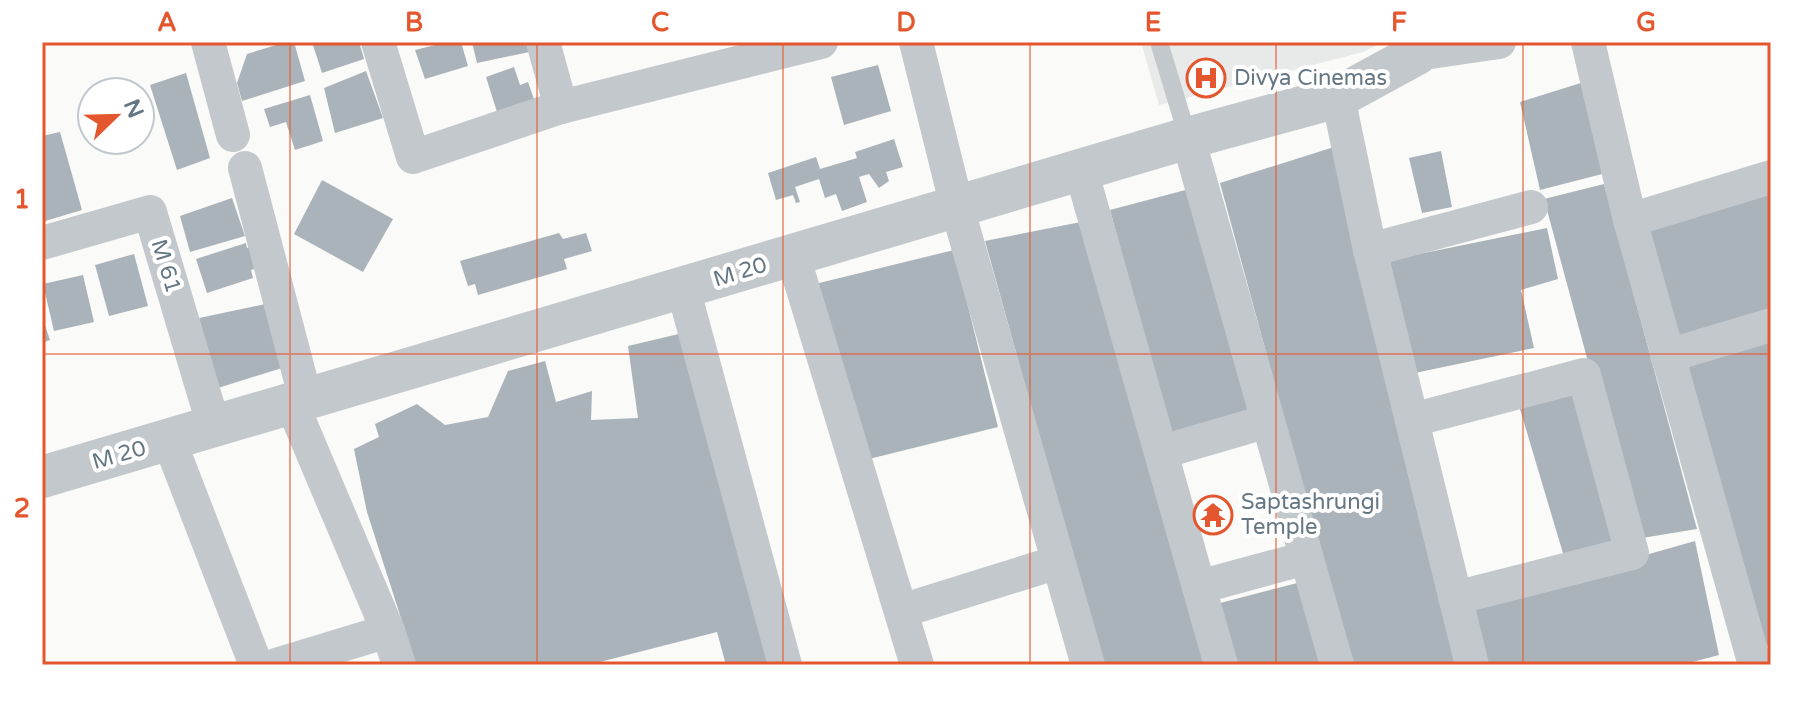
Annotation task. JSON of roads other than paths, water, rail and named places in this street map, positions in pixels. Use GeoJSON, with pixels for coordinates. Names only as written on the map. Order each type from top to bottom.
{"type":"FeatureCollection","features":[{"type":"Feature","properties":{"kind":"street"},"geometry":{"type":"LineString","coordinates":[[208,42],[233,135]]}},
{"type":"Feature","properties":{"kind":"street"},"geometry":{"type":"LineString","coordinates":[[378,42],[413,157],[708,55],[821,42]]}},
{"type":"Feature","properties":{"kind":"street"},"geometry":{"type":"LineString","coordinates":[[543,42],[561,107]]}},
{"type":"Feature","properties":{"kind":"street"},"geometry":{"type":"LineString","coordinates":[[916,42],[957,207],[1088,665]]}},
{"type":"Feature","properties":{"kind":"street"},"geometry":{"type":"LineString","coordinates":[[1422,48],[1499,42]]}},
{"type":"Feature","properties":{"kind":"street"},"geometry":{"type":"LineString","coordinates":[[1588,42],[1630,220],[1754,661]]}},
{"type":"Feature","properties":{"kind":"street","name":"M 20"},"geometry":{"type":"LineString","coordinates":[[42,477],[1188,138],[1338,97],[1422,48]]}},
{"type":"Feature","properties":{"kind":"street"},"geometry":{"type":"LineString","coordinates":[[1338,97],[1370,250],[1472,665]]}},
{"type":"Feature","properties":{"kind":"street"},"geometry":{"type":"LineString","coordinates":[[1188,138],[1337,665]]}},
{"type":"Feature","properties":{"kind":"street"},"geometry":{"type":"LineString","coordinates":[[245,168],[299,402],[399,665]]}},
{"type":"Feature","properties":{"kind":"street"},"geometry":{"type":"LineString","coordinates":[[1081,170],[1221,665]]}},
{"type":"Feature","properties":{"kind":"street"},"geometry":{"type":"LineString","coordinates":[[1630,220],[1771,177]]}},
{"type":"Feature","properties":{"kind":"street"},"geometry":{"type":"LineString","coordinates":[[1370,250],[1531,207]]}},
{"type":"Feature","properties":{"kind":"street","name":"M 61"},"geometry":{"type":"LineString","coordinates":[[42,243],[150,212],[214,427]]}},
{"type":"Feature","properties":{"kind":"street"},"geometry":{"type":"LineString","coordinates":[[793,256],[917,665]]}},
{"type":"Feature","properties":{"kind":"street"},"geometry":{"type":"LineString","coordinates":[[683,288],[785,665]]}},
{"type":"Feature","properties":{"kind":"street"},"geometry":{"type":"LineString","coordinates":[[1667,356],[1771,325]]}},
{"type":"Feature","properties":{"kind":"street"},"geometry":{"type":"LineString","coordinates":[[1412,420],[1584,375],[1632,553],[1455,598]]}},
{"type":"Feature","properties":{"kind":"street"},"geometry":{"type":"LineString","coordinates":[[1162,452],[1268,421]]}},
{"type":"Feature","properties":{"kind":"street"},"geometry":{"type":"LineString","coordinates":[[169,440],[256,665]]}},
{"type":"Feature","properties":{"kind":"street"},"geometry":{"type":"LineString","coordinates":[[1199,587],[1306,558]]}},
{"type":"Feature","properties":{"kind":"street"},"geometry":{"type":"LineString","coordinates":[[901,611],[1058,562]]}},
{"type":"Feature","properties":{"kind":"street"},"geometry":{"type":"LineString","coordinates":[[276,665],[388,631]]}},
{"type":"Feature","properties":{"kind":"street"},"geometry":{"type":"LineString","coordinates":[[370,665],[388,631]]}},
{"type":"Feature","properties":{"kind":"lane"},"geometry":{"type":"LineString","coordinates":[[1159,42],[1188,138]]}},
{"type":"Feature","properties":{"kind":"place","name":"Divya Cinemas"},"geometry":{"type":"Point","coordinates":[1206,78]}},
{"type":"Feature","properties":{"kind":"place","name":"Saptashrungi Temple"},"geometry":{"type":"Point","coordinates":[1213,515]}}]}
